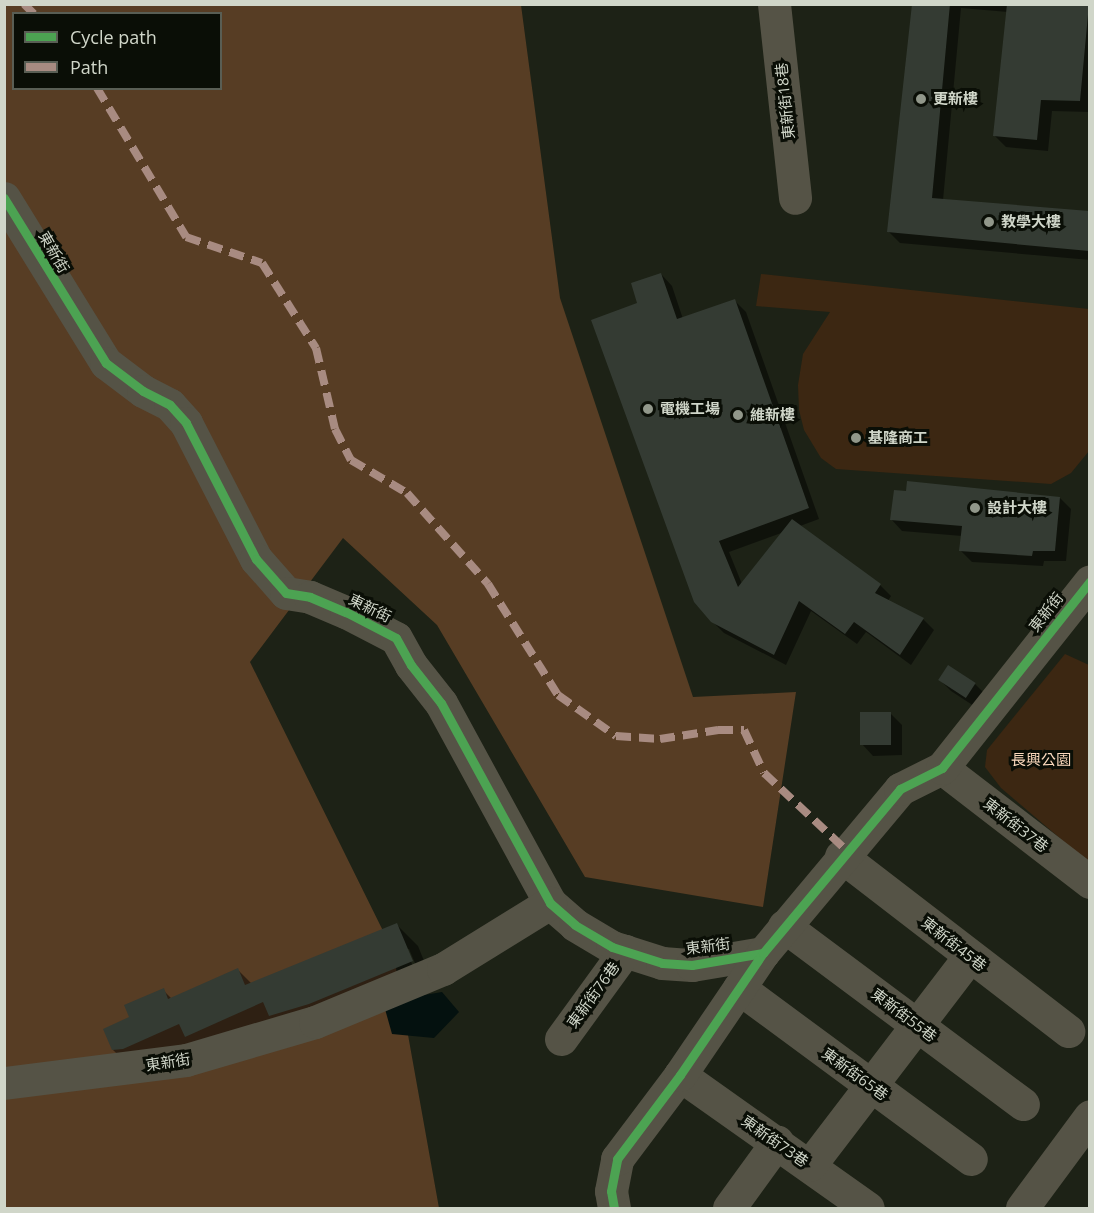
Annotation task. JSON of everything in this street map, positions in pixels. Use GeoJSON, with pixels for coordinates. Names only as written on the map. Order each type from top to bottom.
{"type":"FeatureCollection","features":[{"type":"Feature","properties":{"kind":"street","name":"東新街18巷"},"geometry":{"type":"LineString","coordinates":[[774,4],[795,198]]}},
{"type":"Feature","properties":{"kind":"street","name":"東新街"},"geometry":{"type":"LineString","coordinates":[[4,198],[106,363],[143,391],[170,405],[186,423],[256,558],[286,593],[310,597],[346,612],[396,638],[411,665],[441,704],[550,903],[574,926],[612,947],[662,963],[692,965],[763,953]]}},
{"type":"Feature","properties":{"kind":"street","name":"東新街"},"geometry":{"type":"LineString","coordinates":[[614,1209],[611,1191],[617,1159],[680,1075],[763,953],[841,856],[900,789],[942,768],[1089,581]]}},
{"type":"Feature","properties":{"kind":"street","name":"東新街37巷"},"geometry":{"type":"LineString","coordinates":[[942,768],[1089,882]]}},
{"type":"Feature","properties":{"kind":"street","name":"東新街45巷"},"geometry":{"type":"LineString","coordinates":[[841,856],[1068,1031]]}},
{"type":"Feature","properties":{"kind":"street","name":"東新街"},"geometry":{"type":"LineString","coordinates":[[4,1083],[186,1060],[315,1022],[443,969],[550,903]]}},
{"type":"Feature","properties":{"kind":"street","name":"東新街55巷"},"geometry":{"type":"LineString","coordinates":[[784,926],[1023,1104]]}},
{"type":"Feature","properties":{"kind":"street","name":"東新街76巷"},"geometry":{"type":"LineString","coordinates":[[561,1039],[625,951]]}},
{"type":"Feature","properties":{"kind":"street"},"geometry":{"type":"LineString","coordinates":[[810,1165],[970,956]]}},
{"type":"Feature","properties":{"kind":"street","name":"東新街65巷"},"geometry":{"type":"LineString","coordinates":[[739,988],[970,1159]]}},
{"type":"Feature","properties":{"kind":"street","name":"東新街73巷"},"geometry":{"type":"LineString","coordinates":[[680,1075],[810,1165],[868,1209]]}},
{"type":"Feature","properties":{"kind":"street"},"geometry":{"type":"LineString","coordinates":[[1038,1203],[1089,1116]]}},
{"type":"Feature","properties":{"kind":"street"},"geometry":{"type":"LineString","coordinates":[[729,1209],[777,1142]]}},
{"type":"Feature","properties":{"kind":"green space"},"geometry":{"type":"Polygon","coordinates":[[[761,274],[1089,309],[1089,451],[1071,473],[1051,484],[836,469],[821,458],[804,430],[799,410],[798,385],[803,354],[830,312],[756,306],[761,274]]]}},
{"type":"Feature","properties":{"kind":"green space","name":"長興公園"},"geometry":{"type":"Polygon","coordinates":[[[1065,654],[1089,665],[1089,863],[1001,788],[985,767],[987,750],[1065,654]]]}},
{"type":"Feature","properties":{"kind":"shaded area"},"geometry":{"type":"Polygon","coordinates":[[[5,5],[521,5],[560,298],[693,697],[796,692],[763,907],[585,877],[437,625],[343,538],[250,662],[393,951],[439,1208],[5,1208],[5,5]]]}},
{"type":"Feature","properties":{"kind":"shaded area"},"geometry":{"type":"Polygon","coordinates":[[[442,992],[459,1012],[434,1038],[392,1034],[383,1002],[442,992]]]}},
{"type":"Feature","properties":{"kind":"building"},"geometry":{"type":"Polygon","coordinates":[[[912,4],[950,4],[932,198],[1089,211],[1089,251],[887,232],[912,4]]]}},
{"type":"Feature","properties":{"kind":"building"},"geometry":{"type":"Polygon","coordinates":[[[1007,4],[1089,4],[1080,101],[1041,100],[1037,140],[993,136],[1007,4]]]}},
{"type":"Feature","properties":{"kind":"building"},"geometry":{"type":"Polygon","coordinates":[[[661,273],[677,319],[735,299],[809,508],[719,541],[738,587],[792,519],[881,584],[875,593],[924,618],[900,655],[854,622],[845,634],[799,601],[774,655],[711,622],[694,602],[591,320],[637,303],[631,283],[661,273]]]}},
{"type":"Feature","properties":{"kind":"building","name":"設計大樓"},"geometry":{"type":"Polygon","coordinates":[[[907,481],[1060,497],[1055,551],[1033,551],[1032,556],[959,551],[962,526],[890,520],[894,490],[906,491],[907,481]]]}},
{"type":"Feature","properties":{"kind":"building"},"geometry":{"type":"Polygon","coordinates":[[[948,665],[976,683],[966,698],[938,680],[948,665]]]}},
{"type":"Feature","properties":{"kind":"building"},"geometry":{"type":"Polygon","coordinates":[[[860,712],[891,712],[891,745],[860,745],[860,712]]]}},
{"type":"Feature","properties":{"kind":"building"},"geometry":{"type":"Polygon","coordinates":[[[397,923],[413,961],[309,1004],[269,1016],[263,1002],[185,1037],[179,1024],[123,1049],[112,1050],[103,1029],[129,1017],[124,1005],[164,988],[168,999],[238,968],[245,985],[397,923]]]}},
{"type":"Feature","properties":{"kind":"marked path"},"geometry":{"type":"LineString","coordinates":[[24,4],[32,12]]}},
{"type":"Feature","properties":{"kind":"marked path"},"geometry":{"type":"LineString","coordinates":[[98,90],[186,237],[262,263],[316,348],[335,429],[351,460],[407,493],[488,584],[558,695],[616,736],[660,739],[718,730],[744,730],[764,773],[846,850]]}},
{"type":"Feature","properties":{"kind":"cycle path"},"geometry":{"type":"LineString","coordinates":[[4,198],[106,363],[143,391],[170,405],[186,423],[256,559],[286,593],[310,597],[346,612],[396,638],[411,665],[441,703],[550,903],[575,925],[612,947],[662,963],[692,965],[763,953]]}},
{"type":"Feature","properties":{"kind":"cycle path"},"geometry":{"type":"LineString","coordinates":[[614,1208],[611,1191],[617,1159],[680,1075],[763,953],[900,789],[942,768],[1090,581]]}},
{"type":"Feature","properties":{"kind":"place","name":"更新樓"},"geometry":{"type":"Point","coordinates":[921,99]}},
{"type":"Feature","properties":{"kind":"place","name":"教學大樓"},"geometry":{"type":"Point","coordinates":[989,222]}},
{"type":"Feature","properties":{"kind":"place","name":"電機工場"},"geometry":{"type":"Point","coordinates":[648,409]}},
{"type":"Feature","properties":{"kind":"place","name":"維新樓"},"geometry":{"type":"Point","coordinates":[738,415]}},
{"type":"Feature","properties":{"kind":"place","name":"基隆商工"},"geometry":{"type":"Point","coordinates":[856,438]}},
{"type":"Feature","properties":{"kind":"place","name":"設計大樓"},"geometry":{"type":"Point","coordinates":[975,508]}}]}
